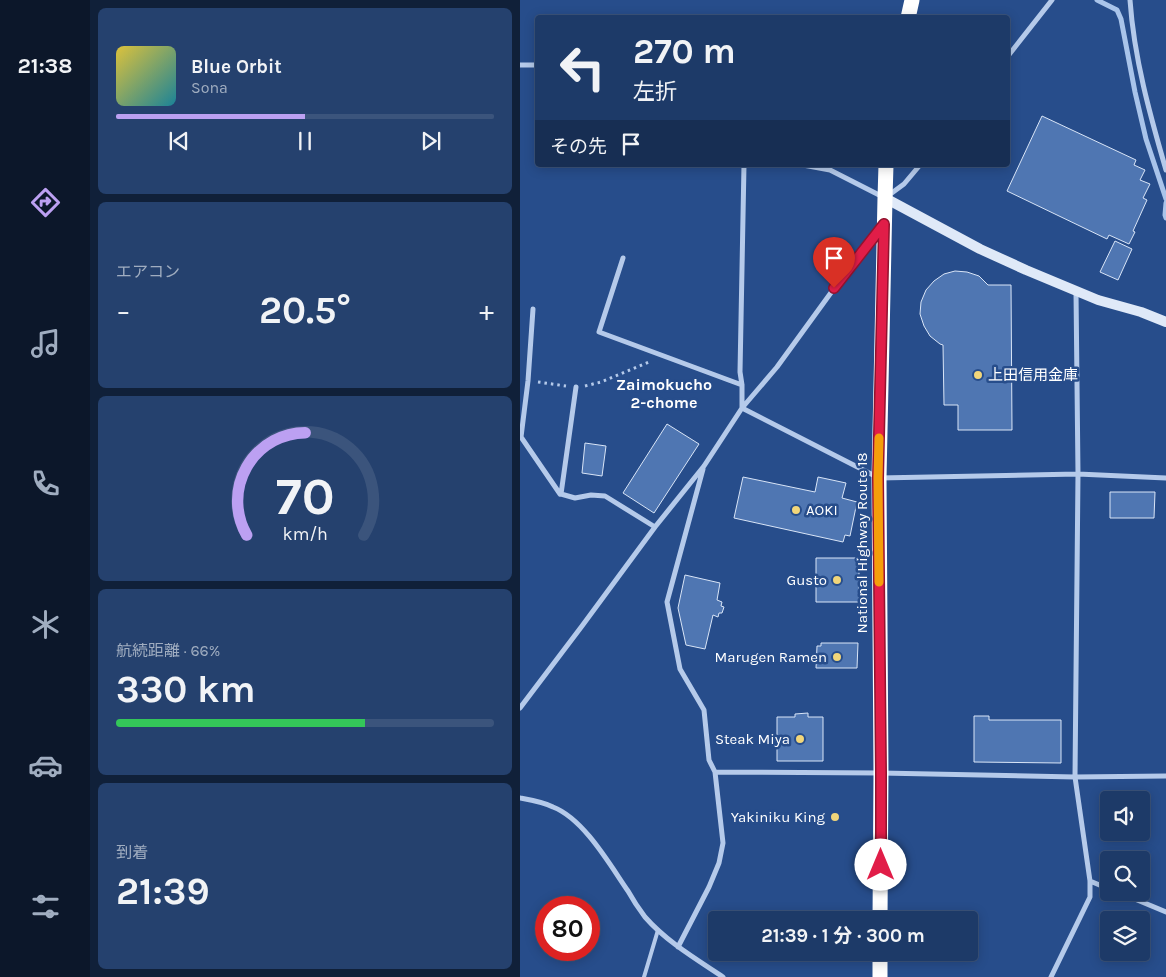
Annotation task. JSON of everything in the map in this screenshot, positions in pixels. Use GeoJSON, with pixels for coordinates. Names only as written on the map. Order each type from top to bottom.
{"type":"FeatureCollection","features":[{"type":"Feature","properties":{"kind":"highway"},"geometry":{"type":"LineString","coordinates":[[909,15],[912,0]]}},
{"type":"Feature","properties":{"kind":"highway","name":"National Highway Route 18"},"geometry":{"type":"LineString","coordinates":[[880,911],[881,773],[878,478],[886,167]]}},
{"type":"Feature","properties":{"kind":"highway"},"geometry":{"type":"LineString","coordinates":[[880,961],[880,977]]}},
{"type":"Feature","properties":{"kind":"street"},"geometry":{"type":"LineString","coordinates":[[1010,53],[1052,0]]}},
{"type":"Feature","properties":{"kind":"street"},"geometry":{"type":"LineString","coordinates":[[1130,0],[1144,88],[1166,170]]}},
{"type":"Feature","properties":{"kind":"street"},"geometry":{"type":"LineString","coordinates":[[520,65],[535,65]]}},
{"type":"Feature","properties":{"kind":"street"},"geometry":{"type":"LineString","coordinates":[[742,408],[740,372],[744,167]]}},
{"type":"Feature","properties":{"kind":"street"},"geometry":{"type":"LineString","coordinates":[[814,167],[830,170],[980,249],[1026,270],[1076,292],[1115,306],[1141,312],[1166,322]]}},
{"type":"Feature","properties":{"kind":"street"},"geometry":{"type":"LineString","coordinates":[[884,198],[904,184],[918,167]]}},
{"type":"Feature","properties":{"kind":"street"},"geometry":{"type":"LineString","coordinates":[[520,708],[654,526],[704,466],[742,408],[777,367],[846,272],[884,224]]}},
{"type":"Feature","properties":{"kind":"street"},"geometry":{"type":"LineString","coordinates":[[624,258],[599,332],[742,385]]}},
{"type":"Feature","properties":{"kind":"street"},"geometry":{"type":"LineString","coordinates":[[1051,977],[1090,897],[1090,881],[1074,777],[1078,474],[1076,292]]}},
{"type":"Feature","properties":{"kind":"street"},"geometry":{"type":"LineString","coordinates":[[533,309],[528,381],[521,437],[561,494],[575,498],[591,495],[605,496],[654,526]]}},
{"type":"Feature","properties":{"kind":"street"},"geometry":{"type":"LineString","coordinates":[[561,494],[576,388]]}},
{"type":"Feature","properties":{"kind":"street"},"geometry":{"type":"LineString","coordinates":[[742,408],[878,478],[1078,474],[1166,478]]}},
{"type":"Feature","properties":{"kind":"street"},"geometry":{"type":"LineString","coordinates":[[678,947],[709,887],[719,863],[723,843],[715,772],[709,760],[704,710],[680,669],[666,602],[704,466]]}},
{"type":"Feature","properties":{"kind":"street"},"geometry":{"type":"LineString","coordinates":[[715,772],[1074,777],[1166,776]]}},
{"type":"Feature","properties":{"kind":"street"},"geometry":{"type":"LineString","coordinates":[[520,798],[555,807],[576,822],[600,850],[643,914],[658,930],[678,947],[723,977]]}},
{"type":"Feature","properties":{"kind":"street"},"geometry":{"type":"LineString","coordinates":[[1090,881],[1100,885]]}},
{"type":"Feature","properties":{"kind":"street"},"geometry":{"type":"LineString","coordinates":[[1140,901],[1166,912]]}},
{"type":"Feature","properties":{"kind":"lane"},"geometry":{"type":"LineString","coordinates":[[644,977],[658,930]]}},
{"type":"Feature","properties":{"kind":"path"},"geometry":{"type":"LineString","coordinates":[[528,381],[576,388],[601,382],[663,356]]}},
{"type":"Feature","properties":{"kind":"building"},"geometry":{"type":"Polygon","coordinates":[[[1042,116],[1136,160],[1134,165],[1145,170],[1140,180],[1150,184],[1143,198],[1147,200],[1129,244],[1109,235],[1107,239],[1007,191],[1042,116]]]}},
{"type":"Feature","properties":{"kind":"building"},"geometry":{"type":"Polygon","coordinates":[[[1115,241],[1132,249],[1118,280],[1100,272],[1115,241]]]}},
{"type":"Feature","properties":{"kind":"building","name":"上田信用金庫"},"geometry":{"type":"Polygon","coordinates":[[[955,271],[979,276],[988,285],[1011,285],[1012,430],[958,430],[958,405],[944,405],[943,345],[930,336],[920,314],[921,302],[926,290],[944,274],[955,271]]]}},
{"type":"Feature","properties":{"kind":"building"},"geometry":{"type":"Polygon","coordinates":[[[667,424],[699,444],[654,513],[623,493],[667,424]]]}},
{"type":"Feature","properties":{"kind":"building"},"geometry":{"type":"Polygon","coordinates":[[[585,443],[606,446],[602,476],[582,473],[585,443]]]}},
{"type":"Feature","properties":{"kind":"building","name":"AOKI"},"geometry":{"type":"Polygon","coordinates":[[[743,477],[815,492],[818,477],[846,483],[842,498],[857,502],[850,536],[845,535],[843,542],[734,518],[743,477]]]}},
{"type":"Feature","properties":{"kind":"building"},"geometry":{"type":"Polygon","coordinates":[[[1110,492],[1155,492],[1154,518],[1110,518],[1110,492]]]}},
{"type":"Feature","properties":{"kind":"building","name":"Gusto"},"geometry":{"type":"Polygon","coordinates":[[[816,558],[859,558],[859,602],[816,602],[816,558]]]}},
{"type":"Feature","properties":{"kind":"building"},"geometry":{"type":"Polygon","coordinates":[[[685,575],[720,583],[717,600],[722,602],[721,606],[724,607],[718,617],[713,615],[705,649],[686,645],[678,608],[685,575]]]}},
{"type":"Feature","properties":{"kind":"building","name":"Marugen Ramen"},"geometry":{"type":"Polygon","coordinates":[[[821,643],[858,643],[857,668],[816,668],[817,646],[821,646],[821,643]]]}},
{"type":"Feature","properties":{"kind":"building","name":"Steak Miya"},"geometry":{"type":"Polygon","coordinates":[[[808,713],[808,717],[823,717],[823,761],[777,761],[777,717],[795,717],[795,714],[808,713]]]}},
{"type":"Feature","properties":{"kind":"building"},"geometry":{"type":"Polygon","coordinates":[[[974,716],[989,716],[989,720],[1061,720],[1061,763],[974,762],[974,716]]]}},
{"type":"Feature","properties":{"kind":"waterway"},"geometry":{"type":"LineString","coordinates":[[1097,0],[1117,10],[1121,19],[1146,139],[1166,199]]}},
{"type":"Feature","properties":{"kind":"waterway"},"geometry":{"type":"LineString","coordinates":[[1166,203],[1166,218]]}},
{"type":"Feature","properties":{"kind":"slow traffic"},"geometry":{"type":"LineString","coordinates":[[879,438],[879,582]]}},
{"type":"Feature","properties":{"kind":"place","name":"上田信用金庫"},"geometry":{"type":"Point","coordinates":[978,375]}},
{"type":"Feature","properties":{"kind":"place","name":"AOKI"},"geometry":{"type":"Point","coordinates":[796,510]}},
{"type":"Feature","properties":{"kind":"place","name":"Gusto"},"geometry":{"type":"Point","coordinates":[837,580]}},
{"type":"Feature","properties":{"kind":"place","name":"Marugen Ramen"},"geometry":{"type":"Point","coordinates":[837,657]}},
{"type":"Feature","properties":{"kind":"place","name":"Steak Miya"},"geometry":{"type":"Point","coordinates":[800,739]}},
{"type":"Feature","properties":{"kind":"place","name":"Yakiniku King"},"geometry":{"type":"Point","coordinates":[835,817]}},
{"type":"Feature","properties":{"kind":"district","name":"Zaimokucho 2-chome"},"geometry":{"type":"Point","coordinates":[664,393]}},
{"type":"Feature","properties":{"kind":"route"},"geometry":{"type":"LineString","coordinates":[[834,288],[884,224],[878,478],[881,865]]}}]}
